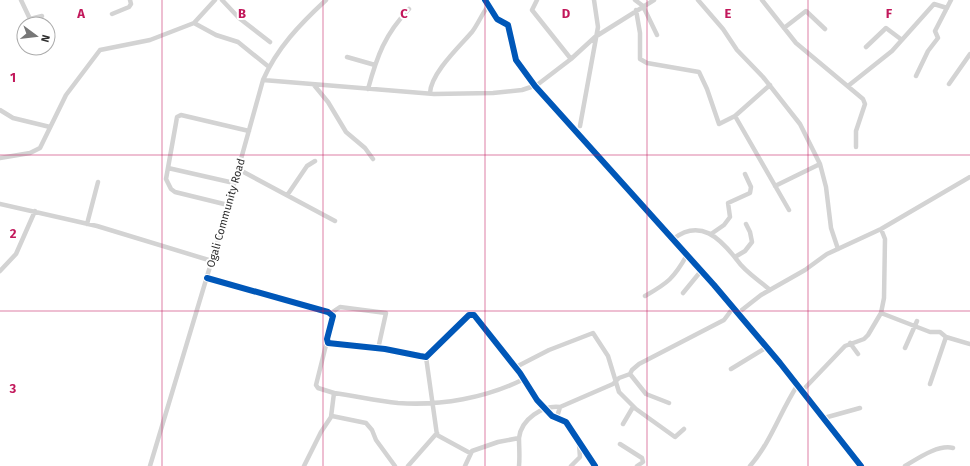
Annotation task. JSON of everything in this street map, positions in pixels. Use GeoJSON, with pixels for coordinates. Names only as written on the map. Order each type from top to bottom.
{"type":"FeatureCollection","features":[{"type":"Feature","properties":{"kind":"street"},"geometry":{"type":"LineString","coordinates":[[21,0],[29,16]]}},
{"type":"Feature","properties":{"kind":"street"},"geometry":{"type":"LineString","coordinates":[[112,14],[129,7],[131,4],[130,0]]}},
{"type":"Feature","properties":{"kind":"street"},"geometry":{"type":"LineString","coordinates":[[0,158],[37,150],[42,146],[66,95],[98,52],[107,48],[150,40],[194,23],[215,0]]}},
{"type":"Feature","properties":{"kind":"street"},"geometry":{"type":"LineString","coordinates":[[222,0],[239,18],[270,42]]}},
{"type":"Feature","properties":{"kind":"street","name":"Ogali Community Road"},"geometry":{"type":"LineString","coordinates":[[150,466],[212,261],[263,80],[269,67],[290,36],[326,0]]}},
{"type":"Feature","properties":{"kind":"street"},"geometry":{"type":"LineString","coordinates":[[485,0],[497,19],[508,25],[516,60],[535,86],[738,313],[862,466]]}},
{"type":"Feature","properties":{"kind":"street"},"geometry":{"type":"LineString","coordinates":[[538,0],[532,10],[571,59]]}},
{"type":"Feature","properties":{"kind":"street"},"geometry":{"type":"LineString","coordinates":[[580,126],[597,21],[594,0]]}},
{"type":"Feature","properties":{"kind":"street"},"geometry":{"type":"LineString","coordinates":[[635,0],[643,6],[657,35]]}},
{"type":"Feature","properties":{"kind":"street"},"geometry":{"type":"LineString","coordinates":[[263,80],[430,93],[493,93],[522,90],[535,86],[571,59],[595,37],[654,0]]}},
{"type":"Feature","properties":{"kind":"street"},"geometry":{"type":"LineString","coordinates":[[698,0],[723,29],[737,50],[770,85],[800,124],[820,164],[826,187],[831,228],[838,249]]}},
{"type":"Feature","properties":{"kind":"street"},"geometry":{"type":"LineString","coordinates":[[762,0],[784,28],[805,51],[863,99],[865,104],[856,131],[856,146]]}},
{"type":"Feature","properties":{"kind":"street"},"geometry":{"type":"LineString","coordinates":[[916,76],[928,51],[937,40],[935,31],[951,0]]}},
{"type":"Feature","properties":{"kind":"street"},"geometry":{"type":"LineString","coordinates":[[848,86],[884,59],[934,4],[947,8]]}},
{"type":"Feature","properties":{"kind":"street"},"geometry":{"type":"LineString","coordinates":[[430,93],[431,85],[441,69],[475,28],[478,20],[488,6]]}},
{"type":"Feature","properties":{"kind":"street"},"geometry":{"type":"LineString","coordinates":[[368,89],[375,65],[387,36],[409,9]]}},
{"type":"Feature","properties":{"kind":"street"},"geometry":{"type":"LineString","coordinates":[[636,10],[640,33],[640,60],[647,63],[699,72],[707,89],[718,123],[721,124],[735,116],[770,85]]}},
{"type":"Feature","properties":{"kind":"street"},"geometry":{"type":"LineString","coordinates":[[784,28],[806,11],[825,29]]}},
{"type":"Feature","properties":{"kind":"street"},"geometry":{"type":"LineString","coordinates":[[194,23],[216,35],[238,42],[269,67]]}},
{"type":"Feature","properties":{"kind":"street"},"geometry":{"type":"LineString","coordinates":[[866,47],[886,28],[902,40]]}},
{"type":"Feature","properties":{"kind":"street"},"geometry":{"type":"LineString","coordinates":[[949,84],[970,54]]}},
{"type":"Feature","properties":{"kind":"street"},"geometry":{"type":"LineString","coordinates":[[347,57],[375,65]]}},
{"type":"Feature","properties":{"kind":"street"},"geometry":{"type":"LineString","coordinates":[[314,85],[328,102],[346,132],[365,148],[373,159]]}},
{"type":"Feature","properties":{"kind":"street"},"geometry":{"type":"LineString","coordinates":[[0,110],[13,118],[50,127]]}},
{"type":"Feature","properties":{"kind":"street"},"geometry":{"type":"LineString","coordinates":[[228,205],[175,192],[171,189],[166,181],[176,123],[179,116],[249,131]]}},
{"type":"Feature","properties":{"kind":"street"},"geometry":{"type":"LineString","coordinates":[[735,116],[789,210]]}},
{"type":"Feature","properties":{"kind":"street"},"geometry":{"type":"LineString","coordinates":[[288,194],[307,166],[315,161]]}},
{"type":"Feature","properties":{"kind":"street"},"geometry":{"type":"LineString","coordinates":[[775,186],[820,164]]}},
{"type":"Feature","properties":{"kind":"street"},"geometry":{"type":"LineString","coordinates":[[168,168],[234,183]]}},
{"type":"Feature","properties":{"kind":"street"},"geometry":{"type":"LineString","coordinates":[[238,168],[335,221]]}},
{"type":"Feature","properties":{"kind":"street"},"geometry":{"type":"LineString","coordinates":[[711,234],[724,226],[730,217],[728,203],[750,193],[751,187],[745,174]]}},
{"type":"Feature","properties":{"kind":"street"},"geometry":{"type":"LineString","coordinates":[[738,313],[770,290],[838,249],[881,229],[970,176]]}},
{"type":"Feature","properties":{"kind":"street"},"geometry":{"type":"LineString","coordinates":[[87,224],[98,182]]}},
{"type":"Feature","properties":{"kind":"street"},"geometry":{"type":"LineString","coordinates":[[0,204],[87,224],[212,261]]}},
{"type":"Feature","properties":{"kind":"street"},"geometry":{"type":"LineString","coordinates":[[0,271],[16,254],[35,211]]}},
{"type":"Feature","properties":{"kind":"street"},"geometry":{"type":"LineString","coordinates":[[735,257],[746,251],[752,242],[750,232],[746,224]]}},
{"type":"Feature","properties":{"kind":"street"},"geometry":{"type":"LineString","coordinates":[[802,391],[813,381],[828,362],[845,346],[864,339],[881,313],[884,298],[885,239],[881,229]]}},
{"type":"Feature","properties":{"kind":"street"},"geometry":{"type":"LineString","coordinates":[[673,239],[686,231],[711,234],[722,242],[735,257],[770,290]]}},
{"type":"Feature","properties":{"kind":"street"},"geometry":{"type":"LineString","coordinates":[[645,296],[673,278],[687,255]]}},
{"type":"Feature","properties":{"kind":"street"},"geometry":{"type":"LineString","coordinates":[[684,293],[701,271]]}},
{"type":"Feature","properties":{"kind":"street"},"geometry":{"type":"LineString","coordinates":[[207,278],[331,313],[340,307],[386,313],[378,349]]}},
{"type":"Feature","properties":{"kind":"street"},"geometry":{"type":"LineString","coordinates":[[519,466],[521,450],[519,438],[521,429],[530,418],[546,408],[560,408],[613,384],[616,380],[630,374],[639,364],[724,320],[733,308]]}},
{"type":"Feature","properties":{"kind":"street"},"geometry":{"type":"LineString","coordinates":[[331,313],[332,321],[316,385],[318,388],[334,393],[399,403],[433,402],[475,397],[500,390],[524,379]]}},
{"type":"Feature","properties":{"kind":"street"},"geometry":{"type":"LineString","coordinates":[[881,313],[916,324],[930,332],[940,332],[946,337],[970,344]]}},
{"type":"Feature","properties":{"kind":"street"},"geometry":{"type":"LineString","coordinates":[[426,357],[472,314],[516,367],[537,400],[552,416],[566,422],[592,465]]}},
{"type":"Feature","properties":{"kind":"street"},"geometry":{"type":"LineString","coordinates":[[905,348],[916,324]]}},
{"type":"Feature","properties":{"kind":"street"},"geometry":{"type":"LineString","coordinates":[[516,367],[549,350],[593,333],[608,356],[619,392],[633,407],[675,437],[684,429]]}},
{"type":"Feature","properties":{"kind":"street"},"geometry":{"type":"LineString","coordinates":[[930,384],[946,337]]}},
{"type":"Feature","properties":{"kind":"street"},"geometry":{"type":"LineString","coordinates":[[327,341],[342,346],[378,349],[426,357]]}},
{"type":"Feature","properties":{"kind":"street"},"geometry":{"type":"LineString","coordinates":[[850,343],[858,354]]}},
{"type":"Feature","properties":{"kind":"street"},"geometry":{"type":"LineString","coordinates":[[731,369],[767,347]]}},
{"type":"Feature","properties":{"kind":"street"},"geometry":{"type":"LineString","coordinates":[[426,357],[437,433],[440,438],[470,453]]}},
{"type":"Feature","properties":{"kind":"street"},"geometry":{"type":"LineString","coordinates":[[630,374],[646,394],[669,403]]}},
{"type":"Feature","properties":{"kind":"street"},"geometry":{"type":"LineString","coordinates":[[750,466],[769,440],[797,386]]}},
{"type":"Feature","properties":{"kind":"street"},"geometry":{"type":"LineString","coordinates":[[304,466],[320,432],[332,416],[334,393]]}},
{"type":"Feature","properties":{"kind":"street"},"geometry":{"type":"LineString","coordinates":[[623,424],[633,407]]}},
{"type":"Feature","properties":{"kind":"street"},"geometry":{"type":"LineString","coordinates":[[557,417],[560,408]]}},
{"type":"Feature","properties":{"kind":"street"},"geometry":{"type":"LineString","coordinates":[[824,418],[860,408]]}},
{"type":"Feature","properties":{"kind":"street"},"geometry":{"type":"LineString","coordinates":[[332,416],[366,423],[372,430],[376,440],[395,466]]}},
{"type":"Feature","properties":{"kind":"street"},"geometry":{"type":"LineString","coordinates":[[408,466],[437,433]]}},
{"type":"Feature","properties":{"kind":"street"},"geometry":{"type":"LineString","coordinates":[[465,466],[470,453],[498,442],[519,438]]}},
{"type":"Feature","properties":{"kind":"street"},"geometry":{"type":"LineString","coordinates":[[571,466],[580,457],[579,442]]}},
{"type":"Feature","properties":{"kind":"street"},"geometry":{"type":"LineString","coordinates":[[620,444],[642,458],[644,464],[637,466]]}},
{"type":"Feature","properties":{"kind":"street"},"geometry":{"type":"LineString","coordinates":[[905,466],[938,450],[949,447],[953,448]]}},
{"type":"Feature","properties":{"kind":"cycle path"},"geometry":{"type":"LineString","coordinates":[[485,0],[497,19],[508,25],[516,60],[535,86],[714,285],[780,363],[861,466]]}},
{"type":"Feature","properties":{"kind":"cycle path"},"geometry":{"type":"LineString","coordinates":[[207,278],[328,312],[333,316],[327,339],[328,343],[385,349],[426,357],[469,315],[474,315],[520,373],[537,400],[552,416],[566,422],[595,466]]}}]}
